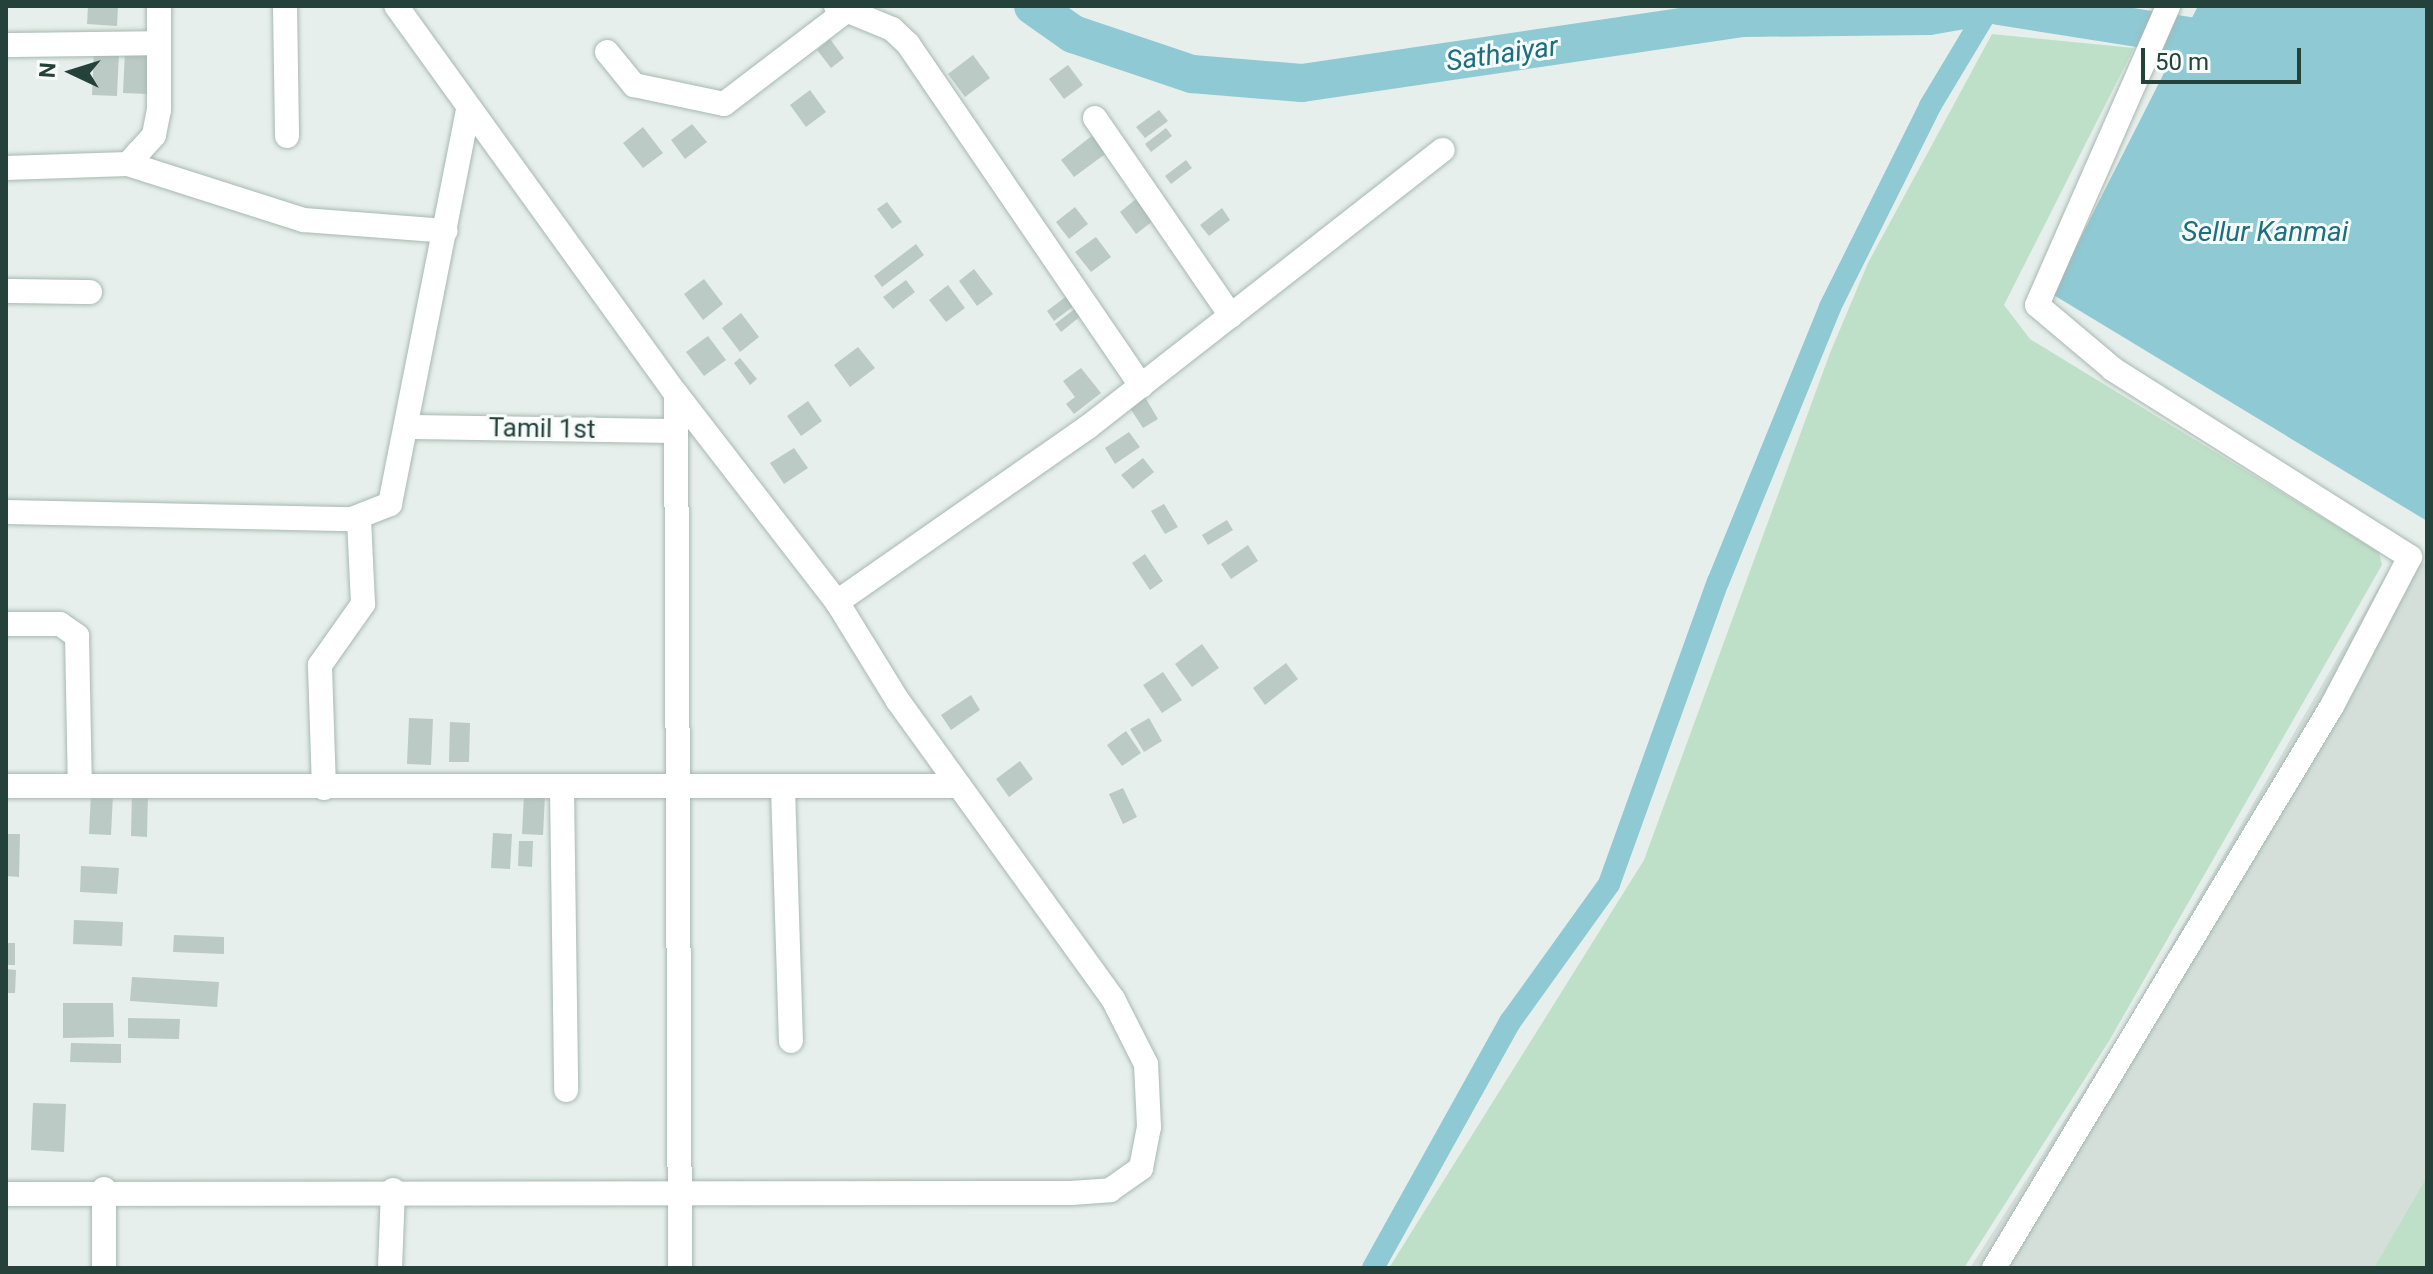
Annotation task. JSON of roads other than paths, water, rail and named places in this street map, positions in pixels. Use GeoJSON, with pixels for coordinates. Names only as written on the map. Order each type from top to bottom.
{"type":"FeatureCollection","features":[{"type":"Feature","properties":{"kind":"street"},"geometry":{"type":"LineString","coordinates":[[128,164],[154,135],[159,6]]}},
{"type":"Feature","properties":{"kind":"street"},"geometry":{"type":"LineString","coordinates":[[285,6],[287,136]]}},
{"type":"Feature","properties":{"kind":"street"},"geometry":{"type":"LineString","coordinates":[[6,1194],[104,1189],[1071,1193],[1110,1190],[1141,1168],[1149,1127],[1146,1064],[1113,999],[959,786],[837,602],[676,394],[396,6]]}},
{"type":"Feature","properties":{"kind":"street"},"geometry":{"type":"LineString","coordinates":[[607,52],[634,85],[724,104],[841,8],[892,29],[908,44],[1141,386]]}},
{"type":"Feature","properties":{"kind":"street"},"geometry":{"type":"LineString","coordinates":[[1994,1268],[2332,706],[2410,557],[2113,369],[2037,305],[2163,20]]}},
{"type":"Feature","properties":{"kind":"street"},"geometry":{"type":"LineString","coordinates":[[6,45],[159,43]]}},
{"type":"Feature","properties":{"kind":"street"},"geometry":{"type":"LineString","coordinates":[[6,512],[359,518],[390,504],[409,427],[468,109]]}},
{"type":"Feature","properties":{"kind":"street"},"geometry":{"type":"LineString","coordinates":[[1095,118],[1231,316]]}},
{"type":"Feature","properties":{"kind":"street"},"geometry":{"type":"LineString","coordinates":[[837,602],[1141,386],[1443,150]]}},
{"type":"Feature","properties":{"kind":"street"},"geometry":{"type":"LineString","coordinates":[[6,168],[128,164],[304,220],[446,231]]}},
{"type":"Feature","properties":{"kind":"street"},"geometry":{"type":"LineString","coordinates":[[6,291],[90,292]]}},
{"type":"Feature","properties":{"kind":"street"},"geometry":{"type":"LineString","coordinates":[[676,394],[674,789],[680,1268]]}},
{"type":"Feature","properties":{"kind":"street","name":"Tamil 1st"},"geometry":{"type":"LineString","coordinates":[[409,427],[675,431]]}},
{"type":"Feature","properties":{"kind":"street"},"geometry":{"type":"LineString","coordinates":[[324,788],[320,665],[363,604],[359,518]]}},
{"type":"Feature","properties":{"kind":"street"},"geometry":{"type":"LineString","coordinates":[[6,624],[60,624],[77,636],[80,786]]}},
{"type":"Feature","properties":{"kind":"street"},"geometry":{"type":"LineString","coordinates":[[6,786],[674,789],[959,786]]}},
{"type":"Feature","properties":{"kind":"street"},"geometry":{"type":"LineString","coordinates":[[783,788],[791,1041]]}},
{"type":"Feature","properties":{"kind":"street"},"geometry":{"type":"LineString","coordinates":[[562,789],[566,1090]]}},
{"type":"Feature","properties":{"kind":"street"},"geometry":{"type":"LineString","coordinates":[[104,1189],[104,1268]]}},
{"type":"Feature","properties":{"kind":"street"},"geometry":{"type":"LineString","coordinates":[[390,1268],[393,1190]]}},
{"type":"Feature","properties":{"kind":"water","name":"Sellur Kanmai"},"geometry":{"type":"Polygon","coordinates":[[[2198,6],[2427,6],[2427,521],[2052,294],[2198,6]]]}},
{"type":"Feature","properties":{"kind":"waterway","name":"Sathaiyar"},"geometry":{"type":"LineString","coordinates":[[1033,6],[1073,34],[1192,74],[1302,83],[1744,18],[1929,16],[1986,6]]}},
{"type":"Feature","properties":{"kind":"waterway"},"geometry":{"type":"LineString","coordinates":[[1373,1268],[1510,1022],[1609,884],[1718,582],[1830,307],[1930,106],[1990,6]]}},
{"type":"Feature","properties":{"kind":"waterway"},"geometry":{"type":"LineString","coordinates":[[1999,6],[2233,43]]}}]}
